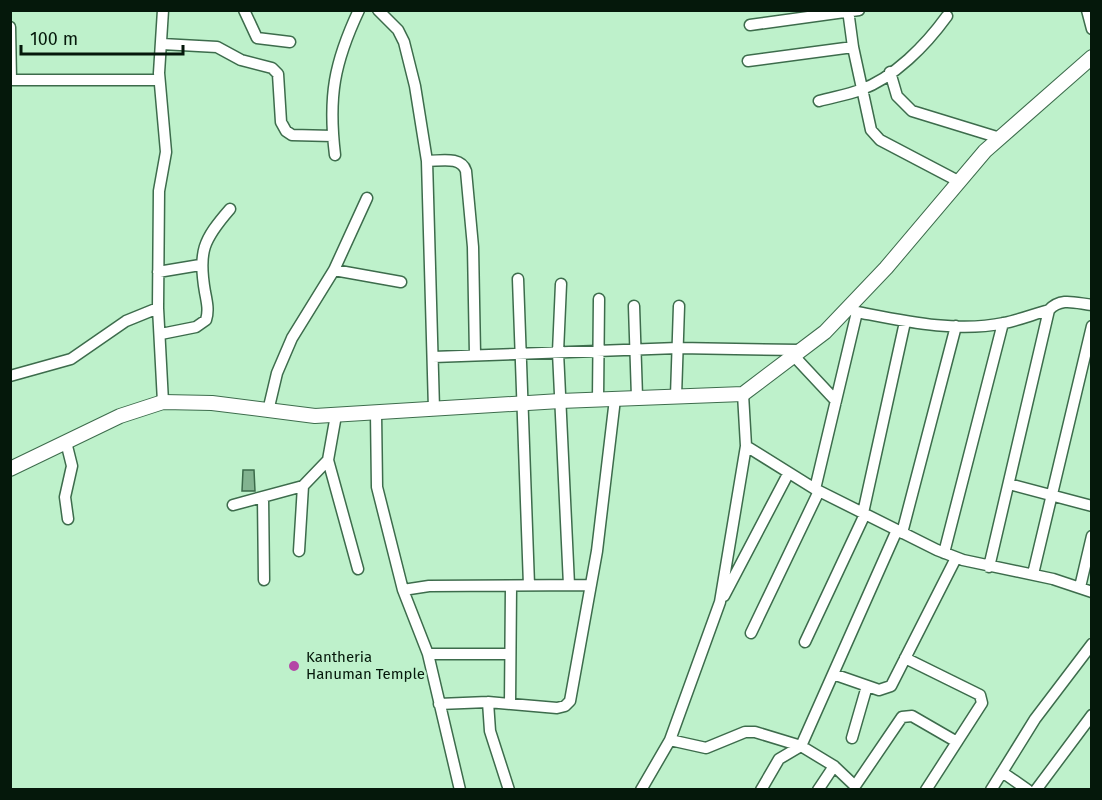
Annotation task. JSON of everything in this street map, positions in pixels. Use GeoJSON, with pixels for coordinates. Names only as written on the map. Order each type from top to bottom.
{"type":"FeatureCollection","features":[{"type":"Feature","properties":{"kind":"main road"},"geometry":{"type":"LineString","coordinates":[[10,469],[120,416],[163,402],[212,403],[315,416],[598,399],[743,394],[853,310],[886,268],[1000,138],[1092,57]]}},
{"type":"Feature","properties":{"kind":"street"},"geometry":{"type":"LineString","coordinates":[[163,10],[159,80],[166,152],[159,191],[158,272],[163,402]]}},
{"type":"Feature","properties":{"kind":"street"},"geometry":{"type":"LineString","coordinates":[[244,10],[256,38],[290,42]]}},
{"type":"Feature","properties":{"kind":"street"},"geometry":{"type":"LineString","coordinates":[[335,155],[333,86],[338,61],[359,10]]}},
{"type":"Feature","properties":{"kind":"street"},"geometry":{"type":"LineString","coordinates":[[378,10],[398,30],[404,42],[415,86],[427,161],[434,409]]}},
{"type":"Feature","properties":{"kind":"street"},"geometry":{"type":"LineString","coordinates":[[1087,10],[1092,28]]}},
{"type":"Feature","properties":{"kind":"street"},"geometry":{"type":"LineString","coordinates":[[750,25],[852,11],[853,47],[871,130],[880,140],[960,182]]}},
{"type":"Feature","properties":{"kind":"street"},"geometry":{"type":"LineString","coordinates":[[819,101],[861,90],[890,72],[930,40],[946,16]]}},
{"type":"Feature","properties":{"kind":"street"},"geometry":{"type":"LineString","coordinates":[[10,27],[11,80],[159,80]]}},
{"type":"Feature","properties":{"kind":"street"},"geometry":{"type":"LineString","coordinates":[[162,44],[217,47],[241,60],[272,68],[278,74],[281,122],[286,131],[292,135],[333,136]]}},
{"type":"Feature","properties":{"kind":"street"},"geometry":{"type":"LineString","coordinates":[[748,62],[853,47]]}},
{"type":"Feature","properties":{"kind":"street"},"geometry":{"type":"LineString","coordinates":[[890,72],[897,96],[912,111],[1000,138]]}},
{"type":"Feature","properties":{"kind":"street"},"geometry":{"type":"LineString","coordinates":[[427,161],[459,161],[466,171],[473,247],[475,354]]}},
{"type":"Feature","properties":{"kind":"street"},"geometry":{"type":"LineString","coordinates":[[268,411],[277,373],[292,338],[334,270],[368,198]]}},
{"type":"Feature","properties":{"kind":"street"},"geometry":{"type":"LineString","coordinates":[[161,334],[196,327],[206,321],[208,308],[200,265],[207,238],[230,209]]}},
{"type":"Feature","properties":{"kind":"street"},"geometry":{"type":"LineString","coordinates":[[158,272],[200,265]]}},
{"type":"Feature","properties":{"kind":"street"},"geometry":{"type":"LineString","coordinates":[[334,270],[401,282]]}},
{"type":"Feature","properties":{"kind":"street"},"geometry":{"type":"LineString","coordinates":[[518,279],[529,585]]}},
{"type":"Feature","properties":{"kind":"street"},"geometry":{"type":"LineString","coordinates":[[561,284],[558,352],[569,585]]}},
{"type":"Feature","properties":{"kind":"street"},"geometry":{"type":"LineString","coordinates":[[598,399],[599,299]]}},
{"type":"Feature","properties":{"kind":"street"},"geometry":{"type":"LineString","coordinates":[[751,633],[817,490],[853,310],[905,322],[956,326],[1003,323],[1049,310],[1062,301],[1092,305]]}},
{"type":"Feature","properties":{"kind":"street"},"geometry":{"type":"LineString","coordinates":[[634,306],[637,398]]}},
{"type":"Feature","properties":{"kind":"street"},"geometry":{"type":"LineString","coordinates":[[676,396],[679,306]]}},
{"type":"Feature","properties":{"kind":"street"},"geometry":{"type":"LineString","coordinates":[[10,376],[71,359],[126,321],[158,308]]}},
{"type":"Feature","properties":{"kind":"street"},"geometry":{"type":"LineString","coordinates":[[989,567],[1049,310]]}},
{"type":"Feature","properties":{"kind":"street"},"geometry":{"type":"LineString","coordinates":[[806,642],[864,513],[905,322]]}},
{"type":"Feature","properties":{"kind":"street"},"geometry":{"type":"LineString","coordinates":[[944,553],[1003,323]]}},
{"type":"Feature","properties":{"kind":"street"},"geometry":{"type":"LineString","coordinates":[[761,789],[779,759],[801,746],[900,532],[956,326]]}},
{"type":"Feature","properties":{"kind":"street"},"geometry":{"type":"LineString","coordinates":[[1033,574],[1092,326]]}},
{"type":"Feature","properties":{"kind":"street"},"geometry":{"type":"LineString","coordinates":[[433,357],[678,348],[796,353],[836,401]]}},
{"type":"Feature","properties":{"kind":"street"},"geometry":{"type":"LineString","coordinates":[[720,602],[746,446],[743,394]]}},
{"type":"Feature","properties":{"kind":"street"},"geometry":{"type":"LineString","coordinates":[[438,704],[488,702],[557,708],[565,706],[570,700],[591,585],[615,399]]}},
{"type":"Feature","properties":{"kind":"street"},"geometry":{"type":"LineString","coordinates":[[376,413],[377,487],[403,590],[429,654],[438,704],[460,789]]}},
{"type":"Feature","properties":{"kind":"street"},"geometry":{"type":"LineString","coordinates":[[336,415],[328,460],[358,568]]}},
{"type":"Feature","properties":{"kind":"street"},"geometry":{"type":"LineString","coordinates":[[66,442],[72,466],[65,497],[68,519]]}},
{"type":"Feature","properties":{"kind":"street"},"geometry":{"type":"LineString","coordinates":[[746,446],[817,490],[944,553],[989,567],[1033,574],[1092,592]]}},
{"type":"Feature","properties":{"kind":"street"},"geometry":{"type":"LineString","coordinates":[[233,505],[303,486],[328,460]]}},
{"type":"Feature","properties":{"kind":"street"},"geometry":{"type":"LineString","coordinates":[[641,789],[670,740],[720,602],[788,474]]}},
{"type":"Feature","properties":{"kind":"street"},"geometry":{"type":"LineString","coordinates":[[1009,484],[1092,506]]}},
{"type":"Feature","properties":{"kind":"street"},"geometry":{"type":"LineString","coordinates":[[299,551],[303,486]]}},
{"type":"Feature","properties":{"kind":"street"},"geometry":{"type":"LineString","coordinates":[[263,497],[264,580]]}},
{"type":"Feature","properties":{"kind":"street"},"geometry":{"type":"LineString","coordinates":[[1080,587],[1092,536]]}},
{"type":"Feature","properties":{"kind":"street"},"geometry":{"type":"LineString","coordinates":[[833,674],[879,690],[891,686],[956,558]]}},
{"type":"Feature","properties":{"kind":"street"},"geometry":{"type":"LineString","coordinates":[[403,590],[429,586],[591,585]]}},
{"type":"Feature","properties":{"kind":"street"},"geometry":{"type":"LineString","coordinates":[[510,704],[511,587]]}},
{"type":"Feature","properties":{"kind":"street"},"geometry":{"type":"LineString","coordinates":[[991,789],[1035,719],[1089,650]]}},
{"type":"Feature","properties":{"kind":"street"},"geometry":{"type":"LineString","coordinates":[[429,654],[510,654]]}},
{"type":"Feature","properties":{"kind":"street"},"geometry":{"type":"LineString","coordinates":[[905,658],[980,695],[982,703],[926,789]]}},
{"type":"Feature","properties":{"kind":"street"},"geometry":{"type":"LineString","coordinates":[[852,738],[867,686]]}},
{"type":"Feature","properties":{"kind":"street"},"geometry":{"type":"LineString","coordinates":[[488,702],[490,731],[509,789]]}},
{"type":"Feature","properties":{"kind":"street"},"geometry":{"type":"LineString","coordinates":[[1036,789],[1092,715]]}},
{"type":"Feature","properties":{"kind":"street"},"geometry":{"type":"LineString","coordinates":[[854,788],[902,717],[912,716],[957,742]]}},
{"type":"Feature","properties":{"kind":"street"},"geometry":{"type":"LineString","coordinates":[[670,740],[706,748],[745,732],[755,732],[801,746],[834,766],[854,788],[868,789]]}},
{"type":"Feature","properties":{"kind":"street"},"geometry":{"type":"LineString","coordinates":[[818,789],[834,766]]}},
{"type":"Feature","properties":{"kind":"street"},"geometry":{"type":"LineString","coordinates":[[1002,772],[1028,789]]}},
{"type":"Feature","properties":{"kind":"building"},"geometry":{"type":"Polygon","coordinates":[[[243,470],[254,470],[255,491],[242,491],[243,470]]]}},
{"type":"Feature","properties":{"kind":"place","name":"Kantheria Hanuman Temple"},"geometry":{"type":"Point","coordinates":[294,666]}}]}
